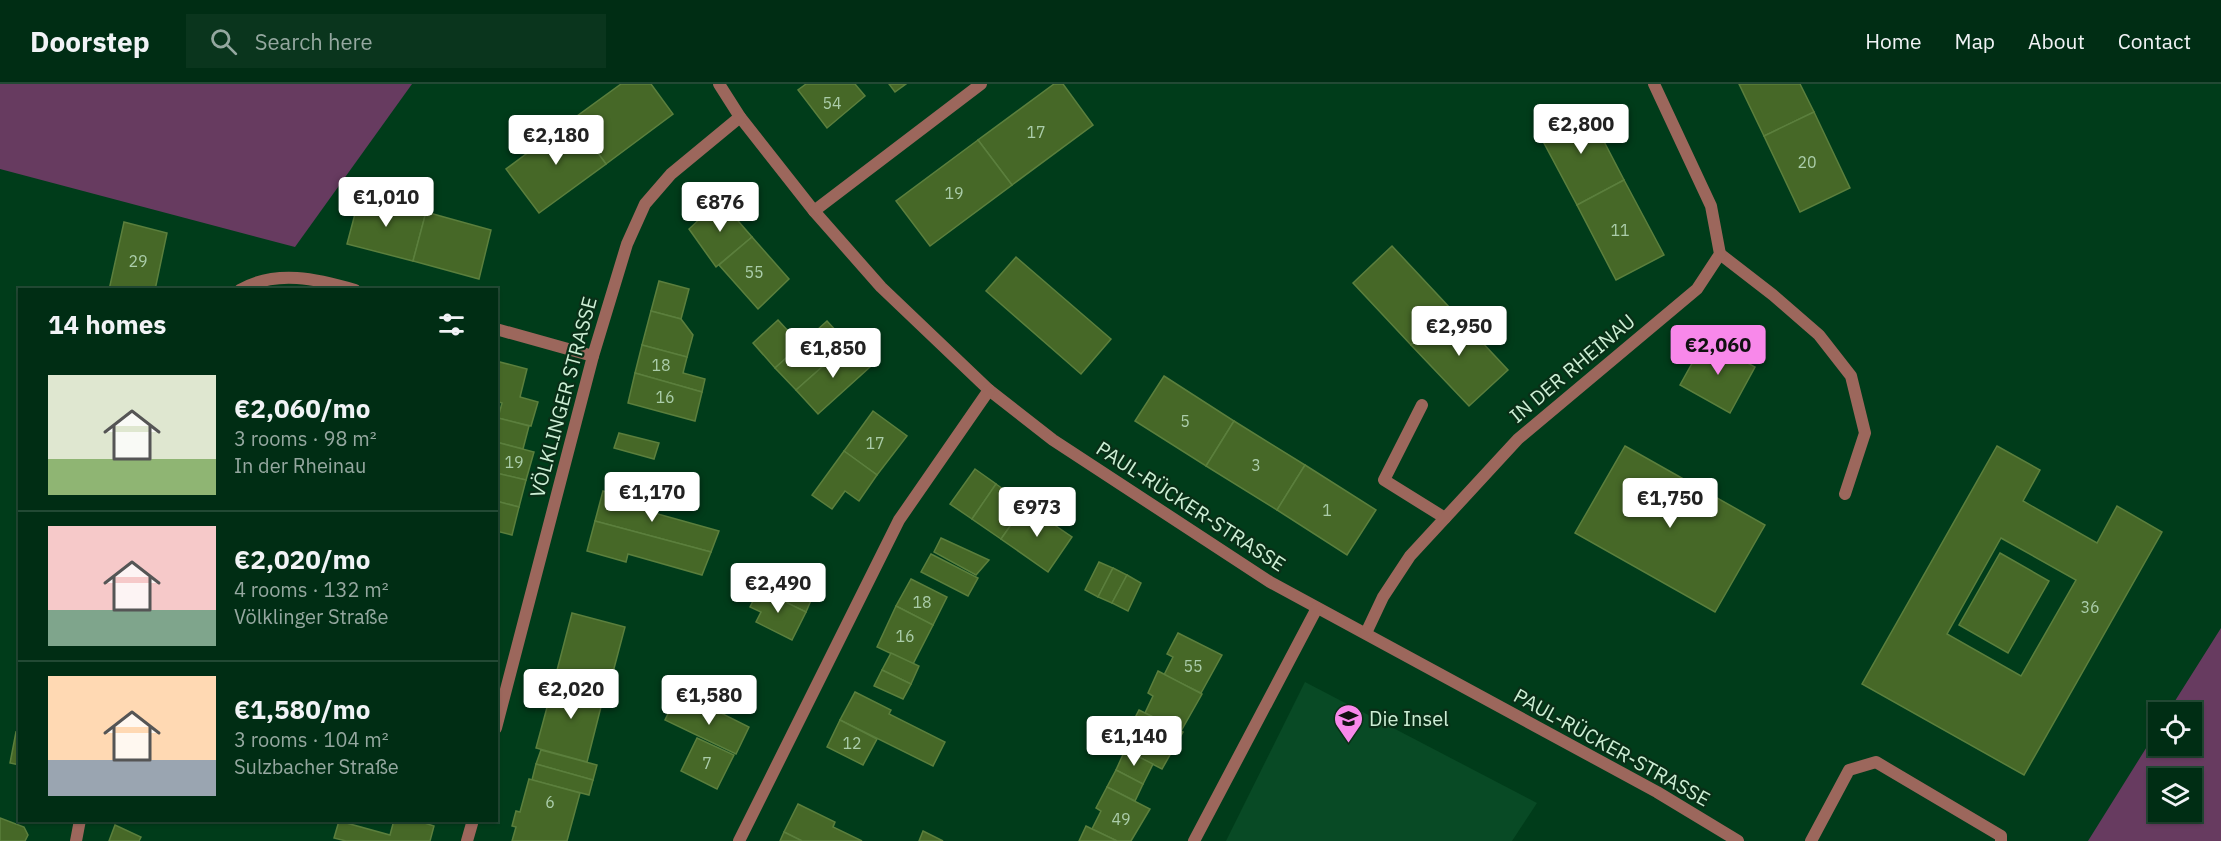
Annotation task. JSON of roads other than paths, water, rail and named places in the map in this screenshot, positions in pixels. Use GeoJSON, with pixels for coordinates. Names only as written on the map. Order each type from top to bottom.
{"type":"FeatureCollection","features":[{"type":"Feature","properties":{"kind":"street","name":"PAUL-RÜCKER-STRASSE"},"geometry":{"type":"LineString","coordinates":[[718,84],[740,117],[814,211],[881,287],[989,390],[1053,440],[1270,582],[1657,792],[1738,841]]}},
{"type":"Feature","properties":{"kind":"street"},"geometry":{"type":"LineString","coordinates":[[814,211],[981,84]]}},
{"type":"Feature","properties":{"kind":"street"},"geometry":{"type":"LineString","coordinates":[[1654,84],[1711,206],[1720,254],[1773,295],[1819,335],[1851,376],[1865,433],[1845,494]]}},
{"type":"Feature","properties":{"kind":"street","name":"VÖLKLINGER STRASSE"},"geometry":{"type":"LineString","coordinates":[[498,720],[593,356],[627,244],[645,204],[671,174],[740,117]]}},
{"type":"Feature","properties":{"kind":"street","name":"IN DER RHEINAU"},"geometry":{"type":"LineString","coordinates":[[1366,633],[1383,597],[1410,556],[1518,439],[1697,289],[1720,254]]}},
{"type":"Feature","properties":{"kind":"street"},"geometry":{"type":"LineString","coordinates":[[246,288],[277,278],[316,278],[348,288]]}},
{"type":"Feature","properties":{"kind":"street"},"geometry":{"type":"LineString","coordinates":[[498,330],[593,356]]}},
{"type":"Feature","properties":{"kind":"street"},"geometry":{"type":"LineString","coordinates":[[739,841],[899,520],[989,390]]}},
{"type":"Feature","properties":{"kind":"street"},"geometry":{"type":"LineString","coordinates":[[1422,405],[1384,480],[1445,518]]}},
{"type":"Feature","properties":{"kind":"street"},"geometry":{"type":"LineString","coordinates":[[1194,841],[1317,608]]}},
{"type":"Feature","properties":{"kind":"street"},"geometry":{"type":"LineString","coordinates":[[1811,841],[1849,770],[1876,762],[2001,836],[2001,841]]}},
{"type":"Feature","properties":{"kind":"street"},"geometry":{"type":"LineString","coordinates":[[76,841],[80,822]]}},
{"type":"Feature","properties":{"kind":"street"},"geometry":{"type":"LineString","coordinates":[[467,841],[472,822]]}},
{"type":"Feature","properties":{"kind":"place","name":"Die Insel"},"geometry":{"type":"Point","coordinates":[1348,744]}}]}
